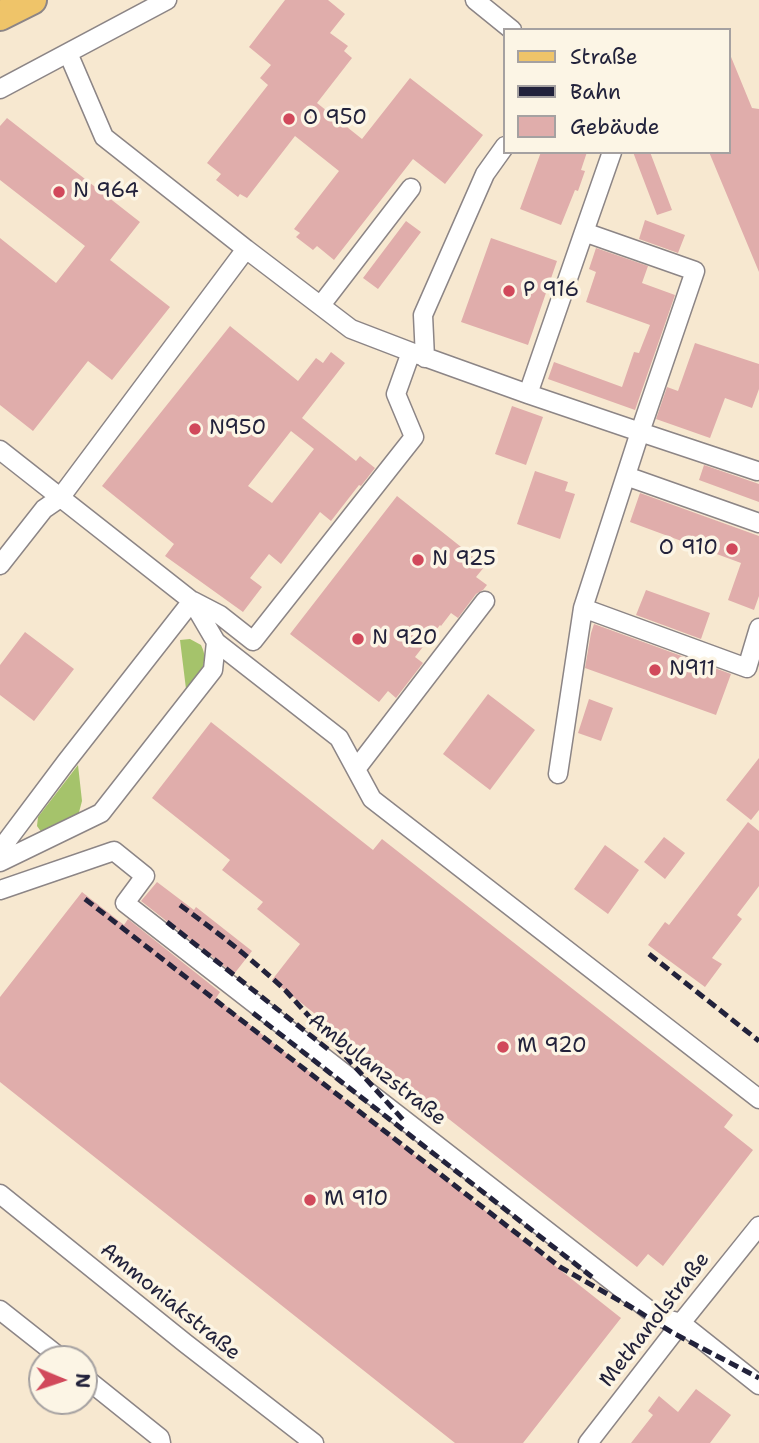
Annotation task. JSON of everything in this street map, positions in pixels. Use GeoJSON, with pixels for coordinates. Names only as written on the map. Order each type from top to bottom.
{"type":"FeatureCollection","features":[{"type":"Feature","properties":{"kind":"main road"},"geometry":{"type":"LineString","coordinates":[[0,16],[32,0]]}},
{"type":"Feature","properties":{"kind":"street"},"geometry":{"type":"LineString","coordinates":[[0,89],[167,0]]}},
{"type":"Feature","properties":{"kind":"street"},"geometry":{"type":"LineString","coordinates":[[475,0],[510,28]]}},
{"type":"Feature","properties":{"kind":"street"},"geometry":{"type":"LineString","coordinates":[[68,53],[104,137],[351,329],[528,394],[757,471]]}},
{"type":"Feature","properties":{"kind":"street"},"geometry":{"type":"LineString","coordinates":[[0,450],[192,601],[220,615],[253,641],[414,437],[396,394],[418,355],[423,315],[485,174],[504,147]]}},
{"type":"Feature","properties":{"kind":"street"},"geometry":{"type":"LineString","coordinates":[[528,394],[611,154]]}},
{"type":"Feature","properties":{"kind":"street"},"geometry":{"type":"LineString","coordinates":[[321,305],[411,188]]}},
{"type":"Feature","properties":{"kind":"street"},"geometry":{"type":"LineString","coordinates":[[558,774],[583,608],[695,271],[584,232]]}},
{"type":"Feature","properties":{"kind":"street"},"geometry":{"type":"LineString","coordinates":[[0,565],[44,509],[60,498],[246,249]]}},
{"type":"Feature","properties":{"kind":"street"},"geometry":{"type":"LineString","coordinates":[[626,476],[759,523]]}},
{"type":"Feature","properties":{"kind":"street"},"geometry":{"type":"LineString","coordinates":[[192,601],[216,642],[339,738],[372,799],[759,1100]]}},
{"type":"Feature","properties":{"kind":"street"},"geometry":{"type":"LineString","coordinates":[[0,850],[192,601]]}},
{"type":"Feature","properties":{"kind":"street"},"geometry":{"type":"LineString","coordinates":[[356,769],[485,601]]}},
{"type":"Feature","properties":{"kind":"street"},"geometry":{"type":"LineString","coordinates":[[583,608],[747,668],[759,628]]}},
{"type":"Feature","properties":{"kind":"street"},"geometry":{"type":"LineString","coordinates":[[0,862],[101,813],[213,670],[216,642]]}},
{"type":"Feature","properties":{"kind":"street","name":"Ambulanzstraße"},"geometry":{"type":"LineString","coordinates":[[0,890],[114,852],[145,876],[125,904],[658,1317],[681,1323],[759,1385]]}},
{"type":"Feature","properties":{"kind":"street","name":"Ammoniakstraße"},"geometry":{"type":"LineString","coordinates":[[0,1194],[314,1443]]}},
{"type":"Feature","properties":{"kind":"street","name":"Methanolstraße"},"geometry":{"type":"LineString","coordinates":[[588,1443],[759,1226]]}},
{"type":"Feature","properties":{"kind":"street"},"geometry":{"type":"LineString","coordinates":[[0,1310],[44,1345]]}},
{"type":"Feature","properties":{"kind":"street"},"geometry":{"type":"LineString","coordinates":[[98,1388],[160,1438],[161,1443]]}},
{"type":"Feature","properties":{"kind":"green space"},"geometry":{"type":"Polygon","coordinates":[[[190,639],[201,645],[205,658],[199,674],[186,689],[180,640],[190,639]]]}},
{"type":"Feature","properties":{"kind":"green space"},"geometry":{"type":"Polygon","coordinates":[[[78,765],[82,801],[78,816],[42,833],[37,826],[38,817],[78,765]]]}},
{"type":"Feature","properties":{"kind":"building","name":"O 950"},"geometry":{"type":"Polygon","coordinates":[[[285,0],[328,0],[345,14],[330,33],[348,46],[344,51],[352,58],[317,103],[362,139],[410,78],[483,135],[445,184],[413,159],[334,260],[317,246],[313,250],[296,237],[300,233],[294,229],[339,171],[295,136],[247,198],[240,194],[238,197],[216,180],[221,174],[207,163],[268,85],[260,78],[271,65],[249,47],[285,0]]]}},
{"type":"Feature","properties":{"kind":"building"},"geometry":{"type":"Polygon","coordinates":[[[731,57],[752,108],[759,109],[759,272],[710,154],[731,154],[731,57]]]}},
{"type":"Feature","properties":{"kind":"building"},"geometry":{"type":"Polygon","coordinates":[[[7,118],[140,222],[110,260],[170,307],[112,380],[88,361],[33,431],[0,405],[0,238],[56,283],[85,246],[0,180],[0,126],[7,118]]]}},
{"type":"Feature","properties":{"kind":"building"},"geometry":{"type":"Polygon","coordinates":[[[540,154],[586,154],[581,170],[585,171],[578,191],[575,190],[561,225],[520,209],[540,154]]]}},
{"type":"Feature","properties":{"kind":"building"},"geometry":{"type":"Polygon","coordinates":[[[634,154],[651,154],[672,210],[657,215],[634,154]]]}},
{"type":"Feature","properties":{"kind":"building"},"geometry":{"type":"Polygon","coordinates":[[[645,220],[685,235],[678,253],[639,239],[645,220]]]}},
{"type":"Feature","properties":{"kind":"building"},"geometry":{"type":"Polygon","coordinates":[[[406,221],[421,232],[378,289],[363,278],[406,221]]]}},
{"type":"Feature","properties":{"kind":"building","name":"P 916"},"geometry":{"type":"Polygon","coordinates":[[[491,238],[557,261],[528,345],[461,322],[491,238]]]}},
{"type":"Feature","properties":{"kind":"building"},"geometry":{"type":"Polygon","coordinates":[[[596,248],[648,266],[642,283],[675,295],[635,410],[548,379],[554,362],[622,387],[634,352],[639,353],[650,325],[586,302],[596,272],[589,269],[596,248]]]}},
{"type":"Feature","properties":{"kind":"building"},"geometry":{"type":"Polygon","coordinates":[[[230,326],[298,381],[316,358],[323,363],[331,352],[345,363],[302,418],[356,461],[360,456],[375,468],[331,521],[320,512],[281,564],[269,554],[250,578],[262,587],[243,612],[165,556],[174,544],[102,486],[230,326]],[[291,431],[248,486],[272,503],[314,449],[291,431]]]}},
{"type":"Feature","properties":{"kind":"building"},"geometry":{"type":"Polygon","coordinates":[[[695,343],[759,364],[759,389],[752,408],[725,398],[710,438],[656,419],[667,387],[678,391],[695,343]]]}},
{"type":"Feature","properties":{"kind":"building"},"geometry":{"type":"Polygon","coordinates":[[[512,406],[543,417],[526,465],[495,454],[512,406]]]}},
{"type":"Feature","properties":{"kind":"building"},"geometry":{"type":"Polygon","coordinates":[[[704,465],[759,484],[759,502],[699,480],[704,465]]]}},
{"type":"Feature","properties":{"kind":"building"},"geometry":{"type":"Polygon","coordinates":[[[535,471],[568,482],[565,491],[575,494],[560,539],[517,524],[535,471]]]}},
{"type":"Feature","properties":{"kind":"building","name":"O 910"},"geometry":{"type":"Polygon","coordinates":[[[640,493],[759,536],[759,596],[754,610],[728,600],[741,563],[630,522],[640,493]]]}},
{"type":"Feature","properties":{"kind":"building"},"geometry":{"type":"Polygon","coordinates":[[[397,496],[485,566],[476,577],[487,585],[476,594],[458,618],[451,613],[440,625],[415,657],[423,663],[396,698],[388,691],[379,702],[290,634],[397,496]]]}},
{"type":"Feature","properties":{"kind":"building"},"geometry":{"type":"Polygon","coordinates":[[[646,590],[710,613],[701,639],[636,615],[646,590]]]}},
{"type":"Feature","properties":{"kind":"building","name":"N911"},"geometry":{"type":"Polygon","coordinates":[[[594,624],[731,674],[716,715],[585,668],[594,624]]]}},
{"type":"Feature","properties":{"kind":"building"},"geometry":{"type":"Polygon","coordinates":[[[25,632],[74,669],[34,721],[0,695],[0,665],[25,632]]]}},
{"type":"Feature","properties":{"kind":"building"},"geometry":{"type":"Polygon","coordinates":[[[488,694],[535,730],[490,790],[443,754],[488,694]]]}},
{"type":"Feature","properties":{"kind":"building"},"geometry":{"type":"Polygon","coordinates":[[[589,699],[613,708],[601,741],[578,733],[589,699]]]}},
{"type":"Feature","properties":{"kind":"building","name":"M 920"},"geometry":{"type":"Polygon","coordinates":[[[211,722],[373,850],[382,839],[733,1115],[724,1127],[753,1150],[663,1266],[648,1254],[637,1267],[272,980],[300,944],[257,909],[263,902],[222,870],[230,860],[152,798],[211,722]]]}},
{"type":"Feature","properties":{"kind":"building"},"geometry":{"type":"Polygon","coordinates":[[[759,758],[759,810],[751,820],[726,800],[759,758]]]}},
{"type":"Feature","properties":{"kind":"building"},"geometry":{"type":"Polygon","coordinates":[[[748,822],[759,831],[759,886],[737,915],[742,919],[712,958],[722,964],[705,987],[648,945],[665,922],[669,925],[748,822]]]}},
{"type":"Feature","properties":{"kind":"building"},"geometry":{"type":"Polygon","coordinates":[[[664,837],[685,853],[665,879],[644,862],[664,837]]]}},
{"type":"Feature","properties":{"kind":"building"},"geometry":{"type":"Polygon","coordinates":[[[605,845],[639,870],[608,914],[574,889],[605,845]]]}},
{"type":"Feature","properties":{"kind":"building"},"geometry":{"type":"Polygon","coordinates":[[[157,882],[194,910],[196,907],[252,951],[234,974],[141,901],[157,882]]]}},
{"type":"Feature","properties":{"kind":"building","name":"M 910"},"geometry":{"type":"Polygon","coordinates":[[[82,892],[124,925],[128,919],[220,992],[216,998],[621,1318],[523,1443],[455,1443],[0,1082],[0,997],[82,892]]]}},
{"type":"Feature","properties":{"kind":"building"},"geometry":{"type":"Polygon","coordinates":[[[696,1389],[731,1415],[710,1443],[631,1443],[653,1415],[648,1411],[659,1396],[678,1412],[696,1389]]]}},
{"type":"Feature","properties":{"kind":"railway"},"geometry":{"type":"LineString","coordinates":[[85,899],[560,1267],[634,1309]]}},
{"type":"Feature","properties":{"kind":"railway"},"geometry":{"type":"LineString","coordinates":[[180,905],[234,946],[286,991],[406,1123]]}},
{"type":"Feature","properties":{"kind":"railway"},"geometry":{"type":"LineString","coordinates":[[167,922],[329,1050]]}},
{"type":"Feature","properties":{"kind":"railway"},"geometry":{"type":"LineString","coordinates":[[649,954],[759,1041]]}},
{"type":"Feature","properties":{"kind":"railway"},"geometry":{"type":"LineString","coordinates":[[253,1013],[592,1277]]}},
{"type":"Feature","properties":{"kind":"railway"},"geometry":{"type":"LineString","coordinates":[[625,1303],[673,1333],[759,1378]]}},
{"type":"Feature","properties":{"kind":"place","name":"O 950"},"geometry":{"type":"Point","coordinates":[289,119]}},
{"type":"Feature","properties":{"kind":"place","name":"N 964"},"geometry":{"type":"Point","coordinates":[59,192]}},
{"type":"Feature","properties":{"kind":"place","name":"P 916"},"geometry":{"type":"Point","coordinates":[509,291]}},
{"type":"Feature","properties":{"kind":"place","name":"N950"},"geometry":{"type":"Point","coordinates":[195,429]}},
{"type":"Feature","properties":{"kind":"place","name":"O 910"},"geometry":{"type":"Point","coordinates":[732,549]}},
{"type":"Feature","properties":{"kind":"place","name":"N 925"},"geometry":{"type":"Point","coordinates":[418,560]}},
{"type":"Feature","properties":{"kind":"place","name":"N 920"},"geometry":{"type":"Point","coordinates":[358,639]}},
{"type":"Feature","properties":{"kind":"place","name":"N911"},"geometry":{"type":"Point","coordinates":[655,670]}},
{"type":"Feature","properties":{"kind":"place","name":"M 920"},"geometry":{"type":"Point","coordinates":[503,1047]}},
{"type":"Feature","properties":{"kind":"place","name":"M 910"},"geometry":{"type":"Point","coordinates":[310,1200]}}]}
